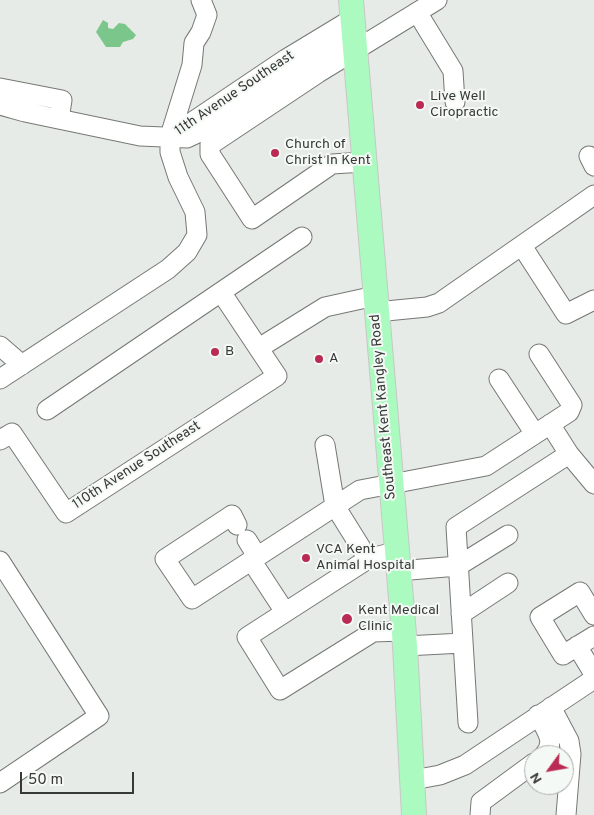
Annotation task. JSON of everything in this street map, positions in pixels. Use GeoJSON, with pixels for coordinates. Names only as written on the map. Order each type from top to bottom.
{"type":"FeatureCollection","features":[{"type":"Feature","properties":{"kind":"main road","name":"Southeast Kent Kangley Road"},"geometry":{"type":"LineString","coordinates":[[353,27],[404,638],[414,815]]}},
{"type":"Feature","properties":{"kind":"street"},"geometry":{"type":"LineString","coordinates":[[0,379],[168,269],[187,252],[197,234],[195,212],[178,177],[170,152],[170,136],[192,65],[194,43],[201,32],[207,15],[201,0]]}},
{"type":"Feature","properties":{"kind":"street"},"geometry":{"type":"LineString","coordinates":[[364,162],[332,164],[252,219],[210,154],[210,145],[318,73],[353,27],[417,12],[437,0]]}},
{"type":"Feature","properties":{"kind":"street"},"geometry":{"type":"LineString","coordinates":[[417,12],[453,71],[454,102]]}},
{"type":"Feature","properties":{"kind":"street","name":"11th Avenue Southeast"},"geometry":{"type":"LineString","coordinates":[[170,136],[286,59],[353,27]]}},
{"type":"Feature","properties":{"kind":"street"},"geometry":{"type":"LineString","coordinates":[[0,88],[62,100],[59,119]]}},
{"type":"Feature","properties":{"kind":"street"},"geometry":{"type":"LineString","coordinates":[[0,105],[140,136],[170,136]]}},
{"type":"Feature","properties":{"kind":"street"},"geometry":{"type":"LineString","coordinates":[[221,292],[259,348],[325,307],[376,304],[427,308],[439,303],[594,195]]}},
{"type":"Feature","properties":{"kind":"street"},"geometry":{"type":"LineString","coordinates":[[47,410],[302,237]]}},
{"type":"Feature","properties":{"kind":"street"},"geometry":{"type":"LineString","coordinates":[[522,246],[566,314],[594,300]]}},
{"type":"Feature","properties":{"kind":"street"},"geometry":{"type":"LineString","coordinates":[[0,346],[22,365]]}},
{"type":"Feature","properties":{"kind":"street","name":"110th Avenue Southeast"},"geometry":{"type":"LineString","coordinates":[[0,440],[12,432],[66,512],[277,376],[259,348]]}},
{"type":"Feature","properties":{"kind":"street"},"geometry":{"type":"LineString","coordinates":[[285,612],[254,558],[232,515],[165,559],[192,599],[254,558],[360,490],[486,466],[569,412],[572,405],[539,354]]}},
{"type":"Feature","properties":{"kind":"street"},"geometry":{"type":"LineString","coordinates":[[499,379],[594,484]]}},
{"type":"Feature","properties":{"kind":"street"},"geometry":{"type":"LineString","coordinates":[[325,446],[335,506],[368,558]]}},
{"type":"Feature","properties":{"kind":"street"},"geometry":{"type":"LineString","coordinates":[[468,723],[456,527],[568,454]]}},
{"type":"Feature","properties":{"kind":"street"},"geometry":{"type":"LineString","coordinates":[[463,643],[404,638],[373,632],[280,690],[247,637],[368,558],[458,566],[508,535]]}},
{"type":"Feature","properties":{"kind":"street"},"geometry":{"type":"LineString","coordinates":[[0,561],[99,716],[0,783]]}},
{"type":"Feature","properties":{"kind":"street"},"geometry":{"type":"LineString","coordinates":[[461,614],[508,583]]}},
{"type":"Feature","properties":{"kind":"street"},"geometry":{"type":"LineString","coordinates":[[594,615],[580,592],[540,617],[563,655],[594,636]]}},
{"type":"Feature","properties":{"kind":"street"},"geometry":{"type":"LineString","coordinates":[[577,646],[594,674]]}},
{"type":"Feature","properties":{"kind":"street"},"geometry":{"type":"LineString","coordinates":[[413,780],[440,776],[465,765],[594,679]]}},
{"type":"Feature","properties":{"kind":"street"},"geometry":{"type":"LineString","coordinates":[[544,711],[550,745]]}},
{"type":"Feature","properties":{"kind":"street"},"geometry":{"type":"LineString","coordinates":[[544,711],[570,741],[570,745]]}},
{"type":"Feature","properties":{"kind":"street"},"geometry":{"type":"LineString","coordinates":[[480,815],[481,802],[524,778]]}},
{"type":"Feature","properties":{"kind":"street"},"geometry":{"type":"LineString","coordinates":[[566,795],[566,815]]}},
{"type":"Feature","properties":{"kind":"shaded area"},"geometry":{"type":"Polygon","coordinates":[[[103,20],[108,23],[108,28],[113,29],[119,23],[125,24],[136,35],[133,39],[123,42],[120,47],[106,47],[96,32],[103,20]]]}},
{"type":"Feature","properties":{"kind":"place","name":"Live Well Ciropractic"},"geometry":{"type":"Point","coordinates":[420,105]}},
{"type":"Feature","properties":{"kind":"place","name":"Church of Christ In Kent"},"geometry":{"type":"Point","coordinates":[275,153]}},
{"type":"Feature","properties":{"kind":"place","name":"B"},"geometry":{"type":"Point","coordinates":[215,352]}},
{"type":"Feature","properties":{"kind":"place","name":"A"},"geometry":{"type":"Point","coordinates":[319,359]}},
{"type":"Feature","properties":{"kind":"place","name":"VCA Kent Animal Hospital"},"geometry":{"type":"Point","coordinates":[306,558]}},
{"type":"Feature","properties":{"kind":"place","name":"Kent Medical Clinic"},"geometry":{"type":"Point","coordinates":[347,619]}}]}
